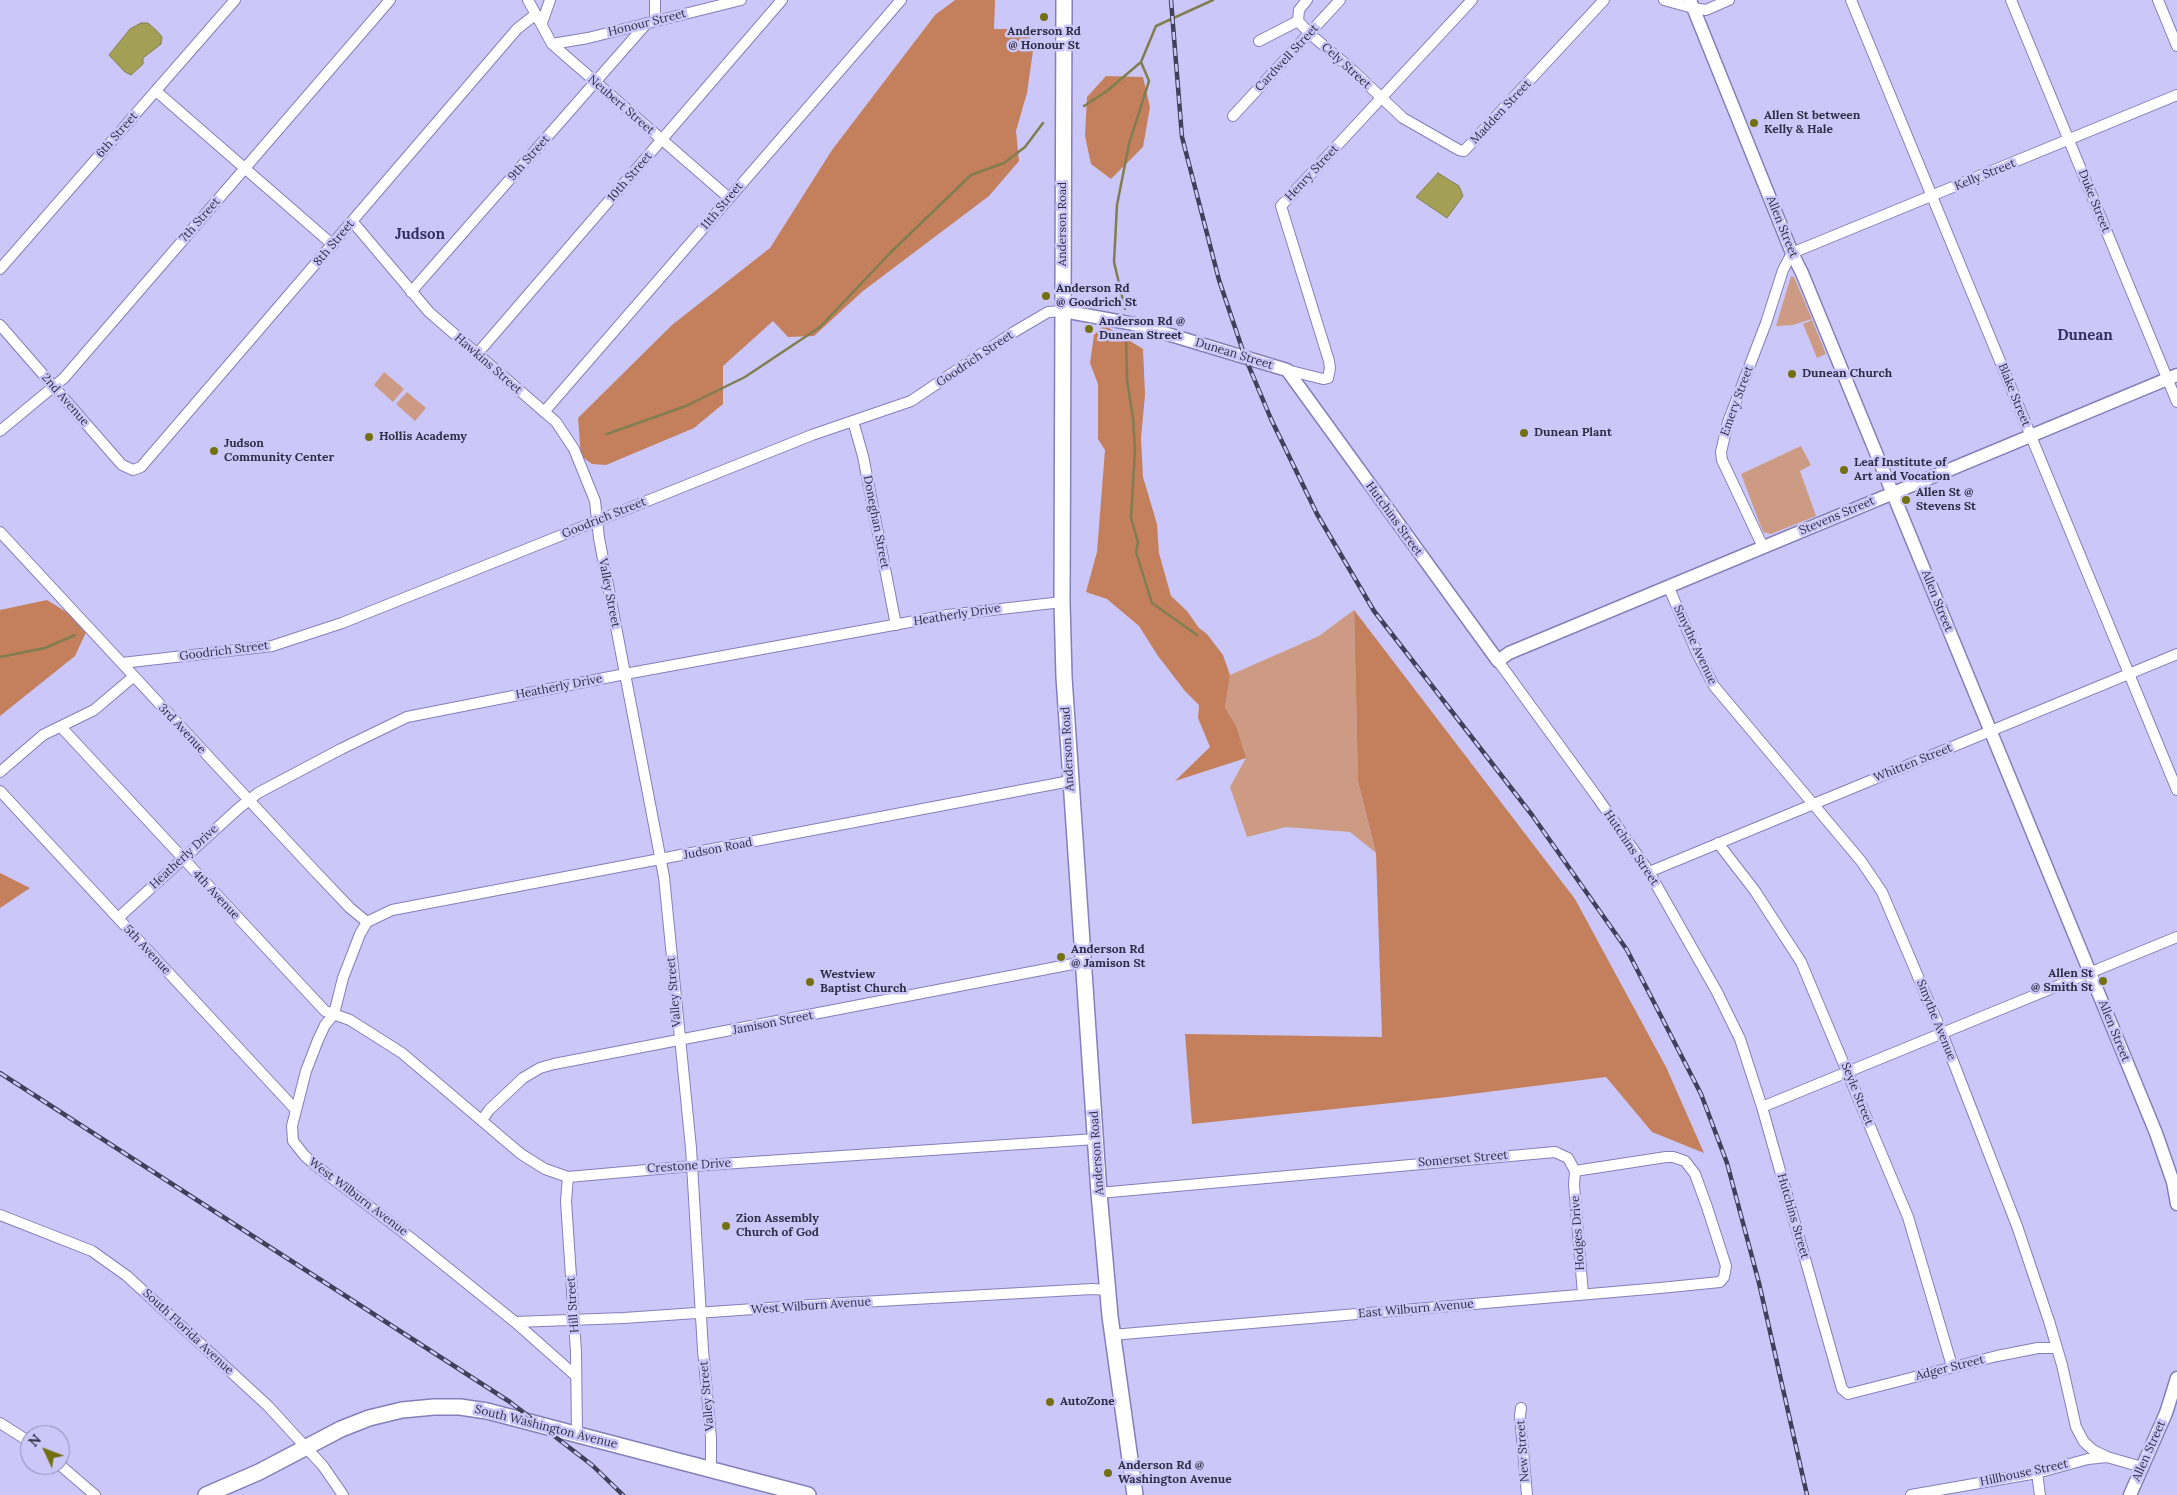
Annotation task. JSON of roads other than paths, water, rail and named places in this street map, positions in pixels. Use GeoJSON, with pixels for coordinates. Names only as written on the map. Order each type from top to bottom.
{"type":"FeatureCollection","features":[{"type":"Feature","properties":{"kind":"main road","name":"Anderson Road"},"geometry":{"type":"LineString","coordinates":[[1064,0],[1062,602],[1070,781],[1099,1193],[1112,1335],[1135,1495]]}},
{"type":"Feature","properties":{"kind":"main road","name":"South Washington Avenue"},"geometry":{"type":"LineString","coordinates":[[206,1495],[259,1472],[341,1429],[369,1418],[402,1410],[434,1407],[460,1407],[488,1411],[808,1495]]}},
{"type":"Feature","properties":{"kind":"street","name":"6th Street"},"geometry":{"type":"LineString","coordinates":[[0,269],[235,0]]}},
{"type":"Feature","properties":{"kind":"street","name":"7th Street"},"geometry":{"type":"LineString","coordinates":[[0,431],[64,378],[390,0]]}},
{"type":"Feature","properties":{"kind":"street","name":"Neubert Street"},"geometry":{"type":"LineString","coordinates":[[528,0],[552,44],[729,198]]}},
{"type":"Feature","properties":{"kind":"street"},"geometry":{"type":"LineString","coordinates":[[539,19],[550,0]]}},
{"type":"Feature","properties":{"kind":"street"},"geometry":{"type":"LineString","coordinates":[[651,22],[655,0]]}},
{"type":"Feature","properties":{"kind":"street","name":"Honour Street"},"geometry":{"type":"LineString","coordinates":[[552,44],[588,38],[741,0]]}},
{"type":"Feature","properties":{"kind":"street","name":"10th Street"},"geometry":{"type":"LineString","coordinates":[[477,354],[782,0]]}},
{"type":"Feature","properties":{"kind":"street","name":"11th Street"},"geometry":{"type":"LineString","coordinates":[[544,412],[901,0]]}},
{"type":"Feature","properties":{"kind":"street"},"geometry":{"type":"LineString","coordinates":[[1259,41],[1298,21],[1299,10],[1307,0]]}},
{"type":"Feature","properties":{"kind":"street","name":"Cardwell Street"},"geometry":{"type":"LineString","coordinates":[[1233,116],[1340,0]]}},
{"type":"Feature","properties":{"kind":"street","name":"Henry Street"},"geometry":{"type":"LineString","coordinates":[[1287,370],[1322,379],[1328,378],[1330,368],[1281,206],[1472,0]]}},
{"type":"Feature","properties":{"kind":"street","name":"Madden Street"},"geometry":{"type":"LineString","coordinates":[[1381,98],[1403,118],[1420,129],[1464,151],[1604,0]]}},
{"type":"Feature","properties":{"kind":"street"},"geometry":{"type":"LineString","coordinates":[[1664,0],[1692,4],[1706,10],[1729,0]]}},
{"type":"Feature","properties":{"kind":"street","name":"Blake Street"},"geometry":{"type":"LineString","coordinates":[[1851,0],[2177,790]]}},
{"type":"Feature","properties":{"kind":"street","name":"Duke Street"},"geometry":{"type":"LineString","coordinates":[[2011,0],[2172,377],[2177,402]]}},
{"type":"Feature","properties":{"kind":"street"},"geometry":{"type":"LineString","coordinates":[[2158,0],[2177,46]]}},
{"type":"Feature","properties":{"kind":"street","name":"Allen Street"},"geometry":{"type":"LineString","coordinates":[[1692,4],[1792,254],[1802,273],[2175,1181],[2177,1204]]}},
{"type":"Feature","properties":{"kind":"street","name":"8th Street"},"geometry":{"type":"LineString","coordinates":[[133,470],[146,463],[517,29],[539,19]]}},
{"type":"Feature","properties":{"kind":"street","name":"Cely Street"},"geometry":{"type":"LineString","coordinates":[[1298,21],[1381,98]]}},
{"type":"Feature","properties":{"kind":"street","name":"9th Street"},"geometry":{"type":"LineString","coordinates":[[411,292],[595,82],[651,22]]}},
{"type":"Feature","properties":{"kind":"street"},"geometry":{"type":"LineString","coordinates":[[156,90],[333,245]]}},
{"type":"Feature","properties":{"kind":"street","name":"Kelly Street"},"geometry":{"type":"LineString","coordinates":[[1792,254],[2177,95]]}},
{"type":"Feature","properties":{"kind":"street","name":"Hawkins Street"},"geometry":{"type":"LineString","coordinates":[[352,221],[429,312],[556,422],[574,449],[595,501],[597,521]]}},
{"type":"Feature","properties":{"kind":"street","name":"Emery Street"},"geometry":{"type":"LineString","coordinates":[[1763,547],[1722,460],[1721,452],[1728,422],[1766,323],[1783,270],[1792,254]]}},
{"type":"Feature","properties":{"kind":"street","name":"Dunean Street"},"geometry":{"type":"LineString","coordinates":[[1063,311],[1134,324],[1287,370]]}},
{"type":"Feature","properties":{"kind":"street","name":"Goodrich Street"},"geometry":{"type":"LineString","coordinates":[[122,664],[249,650],[298,639],[916,398],[1014,332],[1048,312],[1063,311]]}},
{"type":"Feature","properties":{"kind":"street","name":"2nd Avenue"},"geometry":{"type":"LineString","coordinates":[[0,325],[122,465],[133,470]]}},
{"type":"Feature","properties":{"kind":"street","name":"Hutchins Street"},"geometry":{"type":"LineString","coordinates":[[1287,370],[1597,797],[1649,872],[1717,992],[1740,1039],[1762,1107],[1845,1392]]}},
{"type":"Feature","properties":{"kind":"street","name":"Stevens Street"},"geometry":{"type":"LineString","coordinates":[[1498,661],[1509,654],[2172,377]]}},
{"type":"Feature","properties":{"kind":"street","name":"Doneghan Street"},"geometry":{"type":"LineString","coordinates":[[853,421],[863,456],[896,625]]}},
{"type":"Feature","properties":{"kind":"street","name":"Valley Street"},"geometry":{"type":"LineString","coordinates":[[597,521],[664,877],[692,1166],[711,1438],[711,1469]]}},
{"type":"Feature","properties":{"kind":"street","name":"3rd Avenue"},"geometry":{"type":"LineString","coordinates":[[0,532],[350,908],[367,922]]}},
{"type":"Feature","properties":{"kind":"street","name":"Smythe Avenue"},"geometry":{"type":"LineString","coordinates":[[1669,588],[1696,653],[1714,686],[1862,861],[1882,892],[1942,1033],[2017,1226],[2062,1365],[2076,1427],[2084,1442],[2093,1450],[2108,1457],[2142,1467]]}},
{"type":"Feature","properties":{"kind":"street","name":"Heatherly Drive"},"geometry":{"type":"LineString","coordinates":[[118,918],[249,800],[269,787],[407,717],[625,674],[948,615],[1062,602]]}},
{"type":"Feature","properties":{"kind":"street","name":"Whitten Street"},"geometry":{"type":"LineString","coordinates":[[1649,872],[2177,654]]}},
{"type":"Feature","properties":{"kind":"street"},"geometry":{"type":"LineString","coordinates":[[0,772],[43,735],[94,710],[133,677]]}},
{"type":"Feature","properties":{"kind":"street","name":"4th Avenue"},"geometry":{"type":"LineString","coordinates":[[61,727],[314,1001],[325,1011],[334,1014]]}},
{"type":"Feature","properties":{"kind":"street","name":"Judson Road"},"geometry":{"type":"LineString","coordinates":[[367,922],[392,910],[1070,781]]}},
{"type":"Feature","properties":{"kind":"street","name":"5th Avenue"},"geometry":{"type":"LineString","coordinates":[[0,791],[296,1109]]}},
{"type":"Feature","properties":{"kind":"street","name":"Seyle Street"},"geometry":{"type":"LineString","coordinates":[[1718,843],[1755,892],[1801,962],[1908,1217],[1952,1366]]}},
{"type":"Feature","properties":{"kind":"street","name":"West Wilburn Avenue"},"geometry":{"type":"LineString","coordinates":[[367,922],[360,934],[343,978],[334,1014],[325,1025],[306,1071],[292,1126],[292,1136],[295,1145],[305,1156],[412,1238],[515,1322],[576,1376]]}},
{"type":"Feature","properties":{"kind":"street"},"geometry":{"type":"LineString","coordinates":[[1762,1107],[2177,937]]}},
{"type":"Feature","properties":{"kind":"street","name":"Jamison Street"},"geometry":{"type":"LineString","coordinates":[[482,1120],[489,1110],[516,1083],[540,1068],[601,1054],[679,1041],[1083,962]]}},
{"type":"Feature","properties":{"kind":"street","name":"Crestone Drive"},"geometry":{"type":"LineString","coordinates":[[334,1014],[350,1020],[402,1053],[531,1162],[568,1177],[692,1166],[1096,1139]]}},
{"type":"Feature","properties":{"kind":"street","name":"Somerset Street"},"geometry":{"type":"LineString","coordinates":[[1099,1193],[1555,1152],[1568,1158],[1575,1171]]}},
{"type":"Feature","properties":{"kind":"street","name":"East Wilburn Avenue"},"geometry":{"type":"LineString","coordinates":[[1112,1335],[1720,1282],[1726,1271],[1725,1261],[1696,1174],[1685,1161],[1673,1156],[1575,1171]]}},
{"type":"Feature","properties":{"kind":"street","name":"Hodges Drive"},"geometry":{"type":"LineString","coordinates":[[1575,1171],[1574,1186],[1583,1294]]}},
{"type":"Feature","properties":{"kind":"street","name":"Hill Street"},"geometry":{"type":"LineString","coordinates":[[568,1177],[566,1201],[574,1320],[577,1434]]}},
{"type":"Feature","properties":{"kind":"street","name":"South Florida Avenue"},"geometry":{"type":"LineString","coordinates":[[0,1215],[71,1241],[109,1262],[146,1293],[268,1406],[307,1447],[343,1495]]}},
{"type":"Feature","properties":{"kind":"street","name":"West Wilburn Avenue"},"geometry":{"type":"LineString","coordinates":[[515,1322],[701,1314],[866,1302],[1092,1289],[1108,1290]]}},
{"type":"Feature","properties":{"kind":"street","name":"Adger Street"},"geometry":{"type":"LineString","coordinates":[[1845,1392],[1852,1393],[1952,1366],[2038,1348],[2056,1348]]}},
{"type":"Feature","properties":{"kind":"street","name":"Allen Street"},"geometry":{"type":"LineString","coordinates":[[2130,1495],[2166,1413],[2177,1378]]}},
{"type":"Feature","properties":{"kind":"street","name":"New Street"},"geometry":{"type":"LineString","coordinates":[[1522,1408],[1520,1416],[1527,1495]]}},
{"type":"Feature","properties":{"kind":"street"},"geometry":{"type":"LineString","coordinates":[[0,1423],[20,1436]]}},
{"type":"Feature","properties":{"kind":"street","name":"Hillhouse Street"},"geometry":{"type":"LineString","coordinates":[[1911,1495],[2037,1473],[2088,1459],[2108,1457]]}},
{"type":"Feature","properties":{"kind":"street"},"geometry":{"type":"LineString","coordinates":[[2037,1473],[2040,1495]]}},
{"type":"Feature","properties":{"kind":"street"},"geometry":{"type":"LineString","coordinates":[[70,1474],[95,1495]]}},
{"type":"Feature","properties":{"kind":"waterway"},"geometry":{"type":"LineString","coordinates":[[1084,106],[1107,91],[1141,62],[1156,26],[1213,0]]}},
{"type":"Feature","properties":{"kind":"waterway"},"geometry":{"type":"LineString","coordinates":[[1125,309],[1114,262],[1117,205],[1129,144],[1149,81],[1141,62]]}},
{"type":"Feature","properties":{"kind":"waterway"},"geometry":{"type":"LineString","coordinates":[[607,434],[686,406],[745,377],[820,327],[891,252],[971,175],[1004,163],[1025,147],[1043,123]]}},
{"type":"Feature","properties":{"kind":"waterway"},"geometry":{"type":"LineString","coordinates":[[1126,334],[1127,380],[1133,418],[1135,450],[1131,518],[1138,542],[1136,552],[1152,603],[1197,635]]}},
{"type":"Feature","properties":{"kind":"waterway"},"geometry":{"type":"LineString","coordinates":[[0,657],[45,648],[75,635]]}},
{"type":"Feature","properties":{"kind":"railway"},"geometry":{"type":"LineString","coordinates":[[1171,0],[1182,137],[1219,280],[1245,357],[1271,419],[1317,514],[1374,611],[1532,815],[1627,950],[1701,1094],[1727,1163],[1759,1283],[1807,1495]]}},
{"type":"Feature","properties":{"kind":"railway"},"geometry":{"type":"LineString","coordinates":[[0,1073],[510,1402],[592,1465],[623,1495]]}},
{"type":"Feature","properties":{"kind":"place","name":"Anderson Rd @ Honour St"},"geometry":{"type":"Point","coordinates":[1044,17]}},
{"type":"Feature","properties":{"kind":"place","name":"Allen St between Kelly & Hale"},"geometry":{"type":"Point","coordinates":[1754,123]}},
{"type":"Feature","properties":{"kind":"place","name":"Anderson Rd @ Goodrich St"},"geometry":{"type":"Point","coordinates":[1046,296]}},
{"type":"Feature","properties":{"kind":"place","name":"Anderson Rd @ Dunean Street"},"geometry":{"type":"Point","coordinates":[1089,329]}},
{"type":"Feature","properties":{"kind":"place","name":"Dunean Church"},"geometry":{"type":"Point","coordinates":[1792,374]}},
{"type":"Feature","properties":{"kind":"place","name":"Dunean Plant"},"geometry":{"type":"Point","coordinates":[1524,433]}},
{"type":"Feature","properties":{"kind":"place","name":"Hollis Academy"},"geometry":{"type":"Point","coordinates":[369,437]}},
{"type":"Feature","properties":{"kind":"place","name":"Judson Community Center"},"geometry":{"type":"Point","coordinates":[214,451]}},
{"type":"Feature","properties":{"kind":"place","name":"Leaf Institute of Art and Vocation"},"geometry":{"type":"Point","coordinates":[1844,470]}},
{"type":"Feature","properties":{"kind":"place","name":"Allen St @ Stevens St"},"geometry":{"type":"Point","coordinates":[1906,500]}},
{"type":"Feature","properties":{"kind":"place","name":"Anderson Rd @ Jamison St"},"geometry":{"type":"Point","coordinates":[1061,957]}},
{"type":"Feature","properties":{"kind":"place","name":"Allen St @ Smith St"},"geometry":{"type":"Point","coordinates":[2103,981]}},
{"type":"Feature","properties":{"kind":"place","name":"Westview Baptist Church"},"geometry":{"type":"Point","coordinates":[810,982]}},
{"type":"Feature","properties":{"kind":"place","name":"Zion Assembly Church of God"},"geometry":{"type":"Point","coordinates":[726,1226]}},
{"type":"Feature","properties":{"kind":"place","name":"AutoZone"},"geometry":{"type":"Point","coordinates":[1050,1402]}},
{"type":"Feature","properties":{"kind":"place","name":"Anderson Rd @ Washington Avenue"},"geometry":{"type":"Point","coordinates":[1108,1473]}},
{"type":"Feature","properties":{"kind":"district","name":"Judson"},"geometry":{"type":"Point","coordinates":[420,235]}},
{"type":"Feature","properties":{"kind":"district","name":"Dunean"},"geometry":{"type":"Point","coordinates":[2085,336]}}]}
